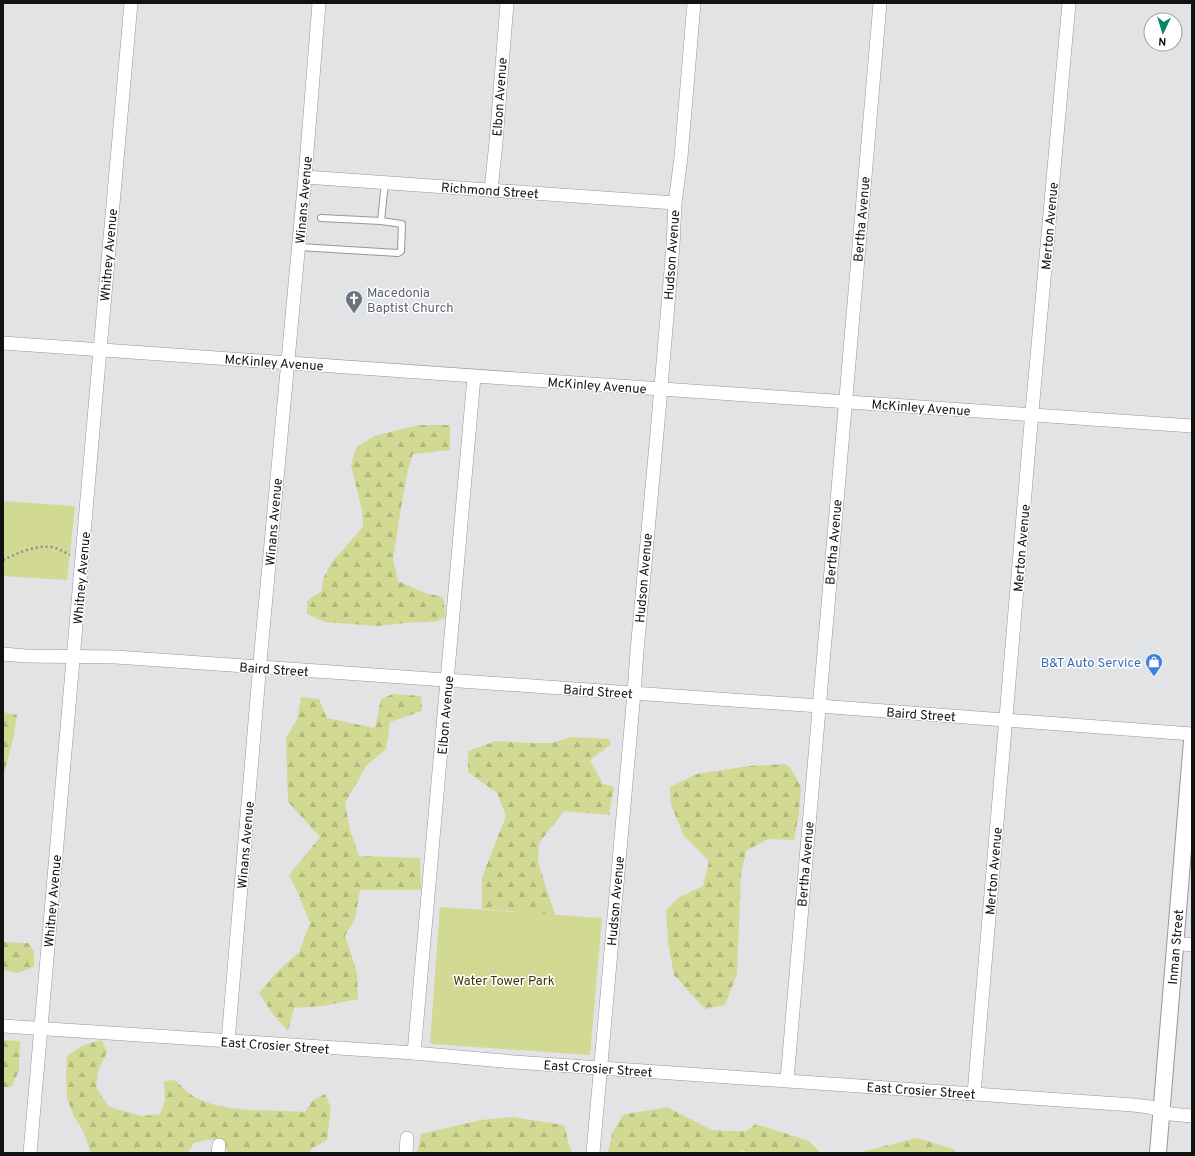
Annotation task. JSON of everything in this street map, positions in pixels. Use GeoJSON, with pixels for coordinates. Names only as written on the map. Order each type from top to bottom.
{"type":"FeatureCollection","features":[{"type":"Feature","properties":{"kind":"street","name":"Whitney Avenue"},"geometry":{"type":"LineString","coordinates":[[30,1153],[100,350],[132,3]]}},
{"type":"Feature","properties":{"kind":"street","name":"Winans Avenue"},"geometry":{"type":"LineString","coordinates":[[228,1041],[260,668],[299,247],[319,3]]}},
{"type":"Feature","properties":{"kind":"street","name":"Elbon Avenue"},"geometry":{"type":"LineString","coordinates":[[491,190],[507,3]]}},
{"type":"Feature","properties":{"kind":"street","name":"Hudson Avenue"},"geometry":{"type":"LineString","coordinates":[[593,1153],[661,389],[673,246],[675,203],[681,157],[694,3]]}},
{"type":"Feature","properties":{"kind":"street","name":"Bertha Avenue"},"geometry":{"type":"LineString","coordinates":[[787,1080],[880,3]]}},
{"type":"Feature","properties":{"kind":"street","name":"Merton Avenue"},"geometry":{"type":"LineString","coordinates":[[974,1094],[1069,3]]}},
{"type":"Feature","properties":{"kind":"street","name":"Richmond Street"},"geometry":{"type":"LineString","coordinates":[[305,177],[675,203]]}},
{"type":"Feature","properties":{"kind":"street","name":"McKinley Avenue"},"geometry":{"type":"LineString","coordinates":[[3,343],[1192,426]]}},
{"type":"Feature","properties":{"kind":"street","name":"Elbon Avenue"},"geometry":{"type":"LineString","coordinates":[[414,1053],[474,377]]}},
{"type":"Feature","properties":{"kind":"street","name":"Baird Street"},"geometry":{"type":"LineString","coordinates":[[3,654],[116,658],[448,680],[1192,734]]}},
{"type":"Feature","properties":{"kind":"street","name":"Inman Street"},"geometry":{"type":"LineString","coordinates":[[1158,1153],[1175,943],[1191,774],[1192,741]]}},
{"type":"Feature","properties":{"kind":"street"},"geometry":{"type":"LineString","coordinates":[[1175,943],[1192,945]]}},
{"type":"Feature","properties":{"kind":"street","name":"East Crosier Street"},"geometry":{"type":"LineString","coordinates":[[3,1026],[414,1053],[601,1068],[1133,1105],[1150,1107],[1170,1114],[1192,1116]]}},
{"type":"Feature","properties":{"kind":"street"},"geometry":{"type":"LineString","coordinates":[[406,1153],[407,1138]]}},
{"type":"Feature","properties":{"kind":"lane"},"geometry":{"type":"LineString","coordinates":[[382,221],[385,182]]}},
{"type":"Feature","properties":{"kind":"lane"},"geometry":{"type":"LineString","coordinates":[[299,247],[398,253],[400,251],[402,224],[382,221],[321,218]]}},
{"type":"Feature","properties":{"kind":"path"},"geometry":{"type":"LineString","coordinates":[[3,560],[38,547],[52,548],[72,556],[82,558]]}},
{"type":"Feature","properties":{"kind":"green space"},"geometry":{"type":"Polygon","coordinates":[[[419,425],[450,425],[450,450],[413,454],[408,470],[393,559],[398,581],[425,593],[443,597],[446,617],[434,622],[415,622],[377,626],[325,622],[307,614],[307,601],[322,591],[323,579],[332,562],[363,527],[362,510],[351,465],[356,448],[374,436],[419,425]]]}},
{"type":"Feature","properties":{"kind":"green space"},"geometry":{"type":"Polygon","coordinates":[[[3,501],[75,506],[67,580],[3,576],[3,501]]]}},
{"type":"Feature","properties":{"kind":"green space"},"geometry":{"type":"Polygon","coordinates":[[[393,694],[421,696],[422,711],[390,722],[386,749],[366,766],[345,803],[350,830],[359,856],[420,858],[421,890],[360,890],[355,919],[345,936],[357,972],[358,999],[323,1006],[294,1008],[288,1031],[272,1013],[259,993],[277,972],[299,952],[310,923],[289,875],[320,837],[288,802],[286,738],[297,720],[301,697],[319,699],[327,718],[375,728],[381,699],[393,694]]]}},
{"type":"Feature","properties":{"kind":"green space"},"geometry":{"type":"Polygon","coordinates":[[[3,712],[17,715],[3,782],[3,712]]]}},
{"type":"Feature","properties":{"kind":"green space"},"geometry":{"type":"Polygon","coordinates":[[[571,737],[609,739],[611,744],[590,760],[603,784],[614,787],[609,815],[564,811],[539,843],[538,862],[555,915],[482,909],[482,877],[506,816],[497,793],[468,772],[468,751],[496,741],[552,743],[571,737]]]}},
{"type":"Feature","properties":{"kind":"green space"},"geometry":{"type":"Polygon","coordinates":[[[785,764],[790,767],[801,787],[799,812],[794,840],[768,839],[746,851],[741,874],[737,974],[725,1005],[705,1009],[674,975],[668,943],[666,910],[678,898],[703,886],[709,861],[684,836],[671,805],[670,787],[697,774],[749,766],[785,764]]]}},
{"type":"Feature","properties":{"kind":"green space","name":"Water Tower Park"},"geometry":{"type":"Polygon","coordinates":[[[440,907],[602,918],[590,1055],[432,1044],[430,1042],[440,907]]]}},
{"type":"Feature","properties":{"kind":"green space"},"geometry":{"type":"Polygon","coordinates":[[[3,942],[28,943],[34,951],[34,967],[18,973],[3,970],[3,942]]]}},
{"type":"Feature","properties":{"kind":"green space"},"geometry":{"type":"Polygon","coordinates":[[[3,1040],[20,1041],[19,1071],[11,1087],[3,1087],[3,1040]]]}},
{"type":"Feature","properties":{"kind":"green space"},"geometry":{"type":"Polygon","coordinates":[[[102,1040],[107,1052],[98,1071],[96,1087],[109,1107],[142,1116],[160,1114],[165,1101],[164,1081],[175,1080],[187,1092],[196,1098],[222,1107],[236,1109],[305,1112],[312,1101],[325,1094],[331,1108],[327,1140],[312,1148],[310,1153],[227,1153],[227,1150],[212,1139],[194,1143],[188,1153],[91,1153],[83,1131],[73,1114],[67,1098],[67,1056],[83,1045],[102,1040]]]}},
{"type":"Feature","properties":{"kind":"green space"},"geometry":{"type":"Polygon","coordinates":[[[667,1107],[712,1130],[746,1131],[756,1124],[809,1141],[821,1153],[747,1153],[742,1150],[740,1153],[608,1153],[612,1133],[624,1114],[667,1107]]]}},
{"type":"Feature","properties":{"kind":"green space"},"geometry":{"type":"Polygon","coordinates":[[[512,1117],[564,1125],[570,1148],[573,1153],[417,1153],[421,1134],[481,1120],[512,1117]]]}},
{"type":"Feature","properties":{"kind":"green space"},"geometry":{"type":"Polygon","coordinates":[[[917,1138],[953,1149],[957,1153],[857,1153],[917,1138]]]}},
{"type":"Feature","properties":{"kind":"place","name":"Macedonia Baptist Church"},"geometry":{"type":"Point","coordinates":[354,314]}},
{"type":"Feature","properties":{"kind":"place","name":"B&T Auto Service"},"geometry":{"type":"Point","coordinates":[1154,677]}}]}
